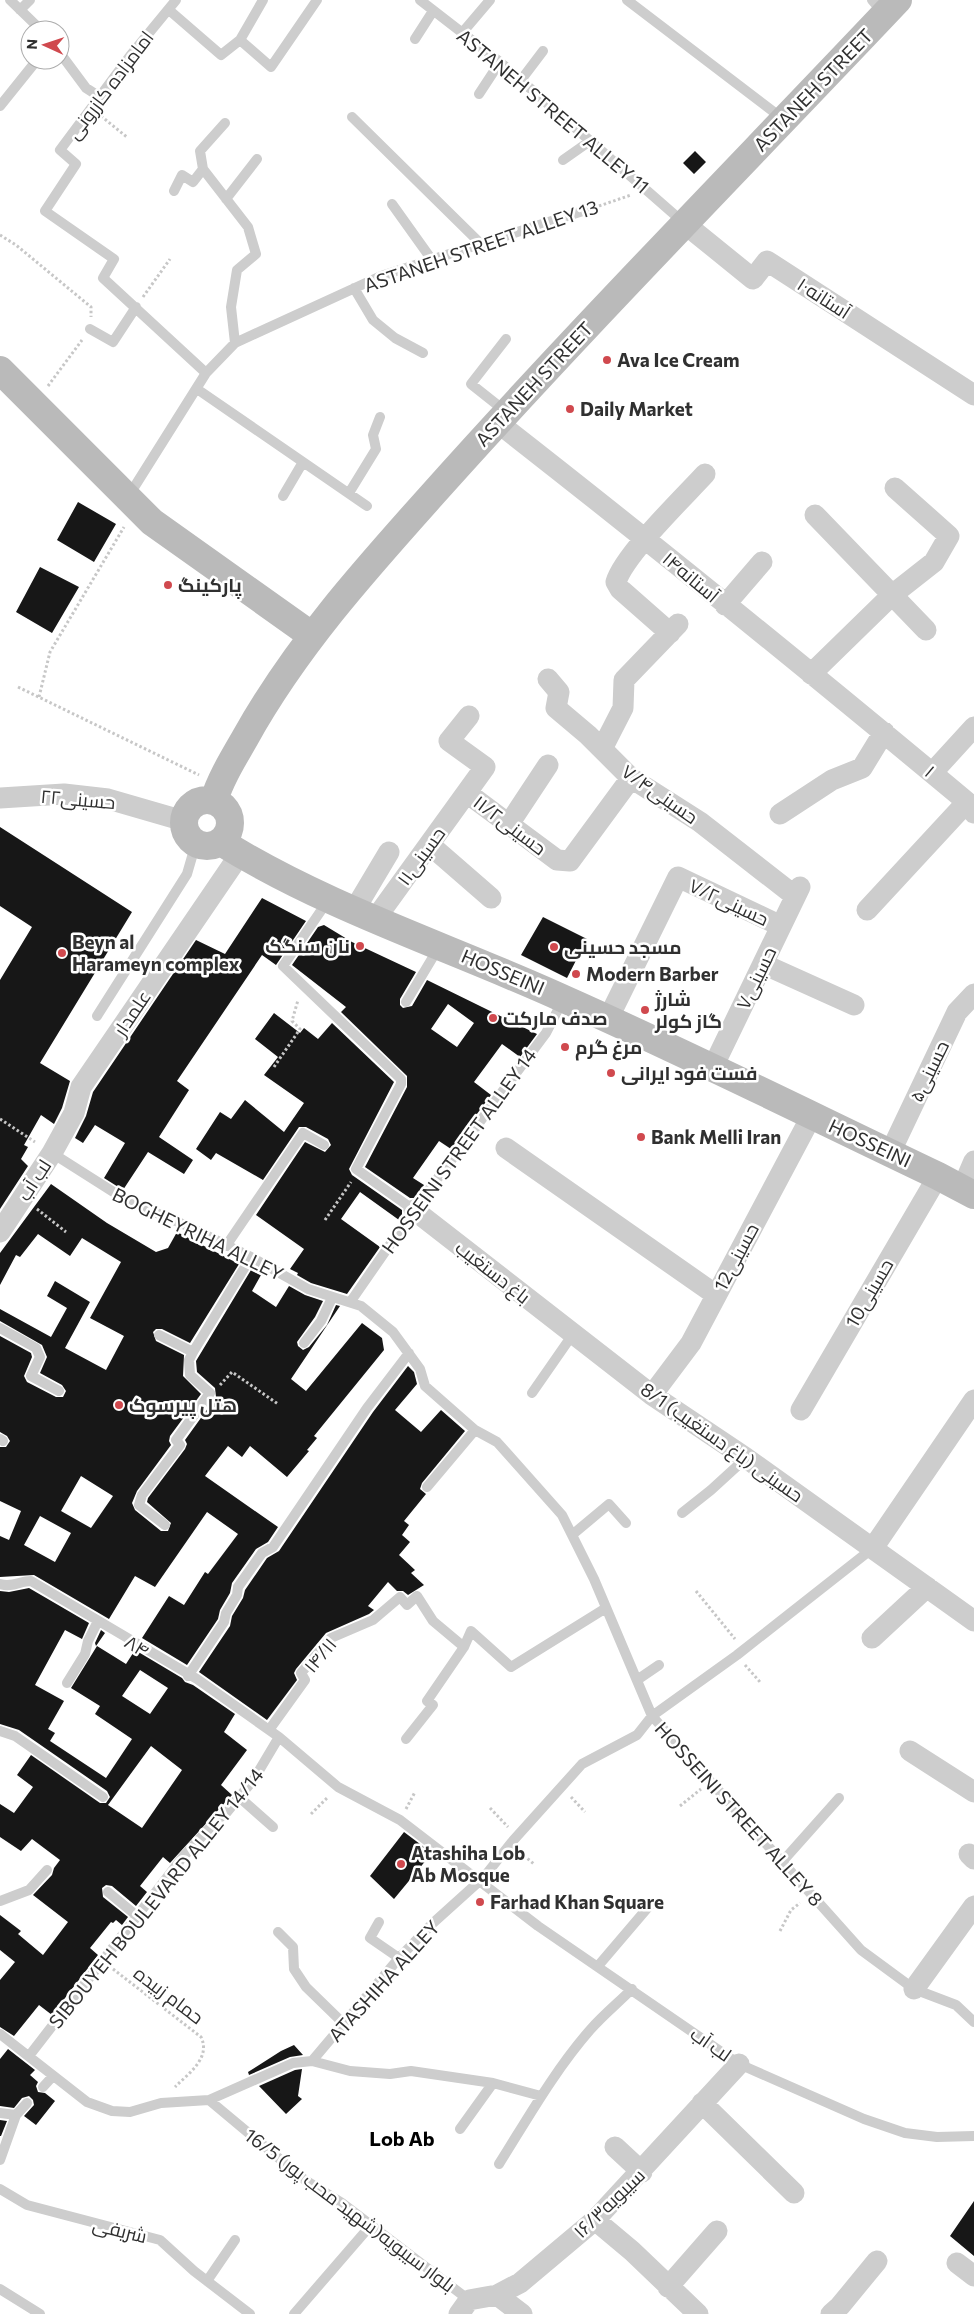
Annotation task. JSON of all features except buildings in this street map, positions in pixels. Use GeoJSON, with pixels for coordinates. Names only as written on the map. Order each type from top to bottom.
{"type":"FeatureCollection","features":[{"type":"Feature","properties":{"kind":"street","name":"ASTANEH STREET"},"geometry":{"type":"LineString","coordinates":[[216,793],[261,708],[342,596],[502,417],[784,120],[885,5]]}},
{"type":"Feature","properties":{"kind":"street","name":"آستانه۱۰"},"geometry":{"type":"LineString","coordinates":[[685,224],[754,279],[767,261],[974,395]]}},
{"type":"Feature","properties":{"kind":"street"},"geometry":{"type":"LineString","coordinates":[[0,370],[152,522],[312,635]]}},
{"type":"Feature","properties":{"kind":"street","name":"آستانه۱۴"},"geometry":{"type":"LineString","coordinates":[[502,417],[725,605],[884,732]]}},
{"type":"Feature","properties":{"kind":"street"},"geometry":{"type":"LineString","coordinates":[[602,749],[623,708],[624,680],[674,628],[620,589],[616,582],[618,574],[646,539],[705,474]]}},
{"type":"Feature","properties":{"kind":"street"},"geometry":{"type":"LineString","coordinates":[[811,674],[892,595],[934,562],[949,536],[895,488]]}},
{"type":"Feature","properties":{"kind":"street"},"geometry":{"type":"LineString","coordinates":[[815,515],[926,630]]}},
{"type":"Feature","properties":{"kind":"street"},"geometry":{"type":"LineString","coordinates":[[725,605],[762,562]]}},
{"type":"Feature","properties":{"kind":"street","name":"حسینی۷/۴"},"geometry":{"type":"LineString","coordinates":[[548,679],[559,692],[556,708],[631,778],[700,822],[798,891]]}},
{"type":"Feature","properties":{"kind":"street","name":"حسینی۱۱"},"geometry":{"type":"LineString","coordinates":[[365,914],[430,844],[485,767],[449,741],[468,716]]}},
{"type":"Feature","properties":{"kind":"street"},"geometry":{"type":"LineString","coordinates":[[932,773],[974,727]]}},
{"type":"Feature","properties":{"kind":"street"},"geometry":{"type":"LineString","coordinates":[[780,814],[832,780],[862,768],[884,732]]}},
{"type":"Feature","properties":{"kind":"street","name":"۱"},"geometry":{"type":"LineString","coordinates":[[884,732],[971,808]]}},
{"type":"Feature","properties":{"kind":"street"},"geometry":{"type":"LineString","coordinates":[[509,824],[548,765]]}},
{"type":"Feature","properties":{"kind":"street","name":"حسینی۱۱/۲"},"geometry":{"type":"LineString","coordinates":[[467,793],[557,860],[570,860],[631,778]]}},
{"type":"Feature","properties":{"kind":"street"},"geometry":{"type":"LineString","coordinates":[[216,793],[229,815],[230,830],[210,840],[191,806],[216,793]]}},
{"type":"Feature","properties":{"kind":"street","name":"حسینی۲۲"},"geometry":{"type":"LineString","coordinates":[[0,798],[64,794],[108,799],[210,840]]}},
{"type":"Feature","properties":{"kind":"street"},"geometry":{"type":"LineString","coordinates":[[867,910],[971,808]]}},
{"type":"Feature","properties":{"kind":"street","name":"HOSSEINI"},"geometry":{"type":"LineString","coordinates":[[210,840],[329,898],[564,998],[812,1115],[968,1192]]}},
{"type":"Feature","properties":{"kind":"street","name":"علمدار"},"geometry":{"type":"LineString","coordinates":[[52,1153],[77,1107],[82,1087],[210,840]]}},
{"type":"Feature","properties":{"kind":"street"},"geometry":{"type":"LineString","coordinates":[[430,844],[491,898]]}},
{"type":"Feature","properties":{"kind":"street"},"geometry":{"type":"LineString","coordinates":[[365,914],[389,852]]}},
{"type":"Feature","properties":{"kind":"street","name":"حسینی۷/۲"},"geometry":{"type":"LineString","coordinates":[[608,1019],[678,877],[781,926]]}},
{"type":"Feature","properties":{"kind":"street","name":"حسینی۷"},"geometry":{"type":"LineString","coordinates":[[712,1069],[798,891]]}},
{"type":"Feature","properties":{"kind":"street"},"geometry":{"type":"LineString","coordinates":[[763,964],[854,1005]]}},
{"type":"Feature","properties":{"kind":"street","name":"حسینی۵"},"geometry":{"type":"LineString","coordinates":[[890,1153],[957,1012],[974,994]]}},
{"type":"Feature","properties":{"kind":"street","name":"حسینی12"},"geometry":{"type":"LineString","coordinates":[[652,1395],[691,1343],[812,1115]]}},
{"type":"Feature","properties":{"kind":"street"},"geometry":{"type":"LineString","coordinates":[[506,1148],[716,1295]]}},
{"type":"Feature","properties":{"kind":"street","name":"لب آب"},"geometry":{"type":"LineString","coordinates":[[0,1232],[52,1153]]}},
{"type":"Feature","properties":{"kind":"street"},"geometry":{"type":"LineString","coordinates":[[968,1192],[974,1161]]}},
{"type":"Feature","properties":{"kind":"street","name":"حسینی10"},"geometry":{"type":"LineString","coordinates":[[801,1410],[938,1176]]}},
{"type":"Feature","properties":{"kind":"street","name":"باغ دستغیب"},"geometry":{"type":"LineString","coordinates":[[414,1210],[573,1334]]}},
{"type":"Feature","properties":{"kind":"street","name":"8/1 حسینی (باغ دستغیب)"},"geometry":{"type":"LineString","coordinates":[[573,1334],[652,1395],[746,1458],[974,1621]]}},
{"type":"Feature","properties":{"kind":"street","name":"HOSSEINI STREET ALLEY 8"},"geometry":{"type":"LineString","coordinates":[[873,1548],[974,1400]]}},
{"type":"Feature","properties":{"kind":"street"},"geometry":{"type":"LineString","coordinates":[[872,1638],[927,1587]]}},
{"type":"Feature","properties":{"kind":"street"},"geometry":{"type":"LineString","coordinates":[[910,1751],[974,1792]]}},
{"type":"Feature","properties":{"kind":"street"},"geometry":{"type":"LineString","coordinates":[[914,1989],[973,1910]]}},
{"type":"Feature","properties":{"kind":"street","name":"سیبویه۱۶/۳"},"geometry":{"type":"LineString","coordinates":[[464,2307],[497,2295],[520,2283],[595,2220],[642,2172],[702,2102],[739,2064]]}},
{"type":"Feature","properties":{"kind":"street"},"geometry":{"type":"LineString","coordinates":[[702,2102],[794,2194]]}},
{"type":"Feature","properties":{"kind":"street"},"geometry":{"type":"LineString","coordinates":[[614,2147],[642,2172]]}},
{"type":"Feature","properties":{"kind":"street"},"geometry":{"type":"LineString","coordinates":[[595,2220],[632,2251],[698,2314]]}},
{"type":"Feature","properties":{"kind":"street"},"geometry":{"type":"LineString","coordinates":[[668,2287],[717,2232]]}},
{"type":"Feature","properties":{"kind":"street"},"geometry":{"type":"LineString","coordinates":[[841,2312],[877,2261]]}},
{"type":"Feature","properties":{"kind":"street"},"geometry":{"type":"LineString","coordinates":[[957,2263],[974,2276]]}},
{"type":"Feature","properties":{"kind":"street"},"geometry":{"type":"LineString","coordinates":[[497,2295],[522,2314]]}},
{"type":"Feature","properties":{"kind":"lane"},"geometry":{"type":"LineString","coordinates":[[10,0],[30,20]]}},
{"type":"Feature","properties":{"kind":"lane"},"geometry":{"type":"LineString","coordinates":[[20,10],[30,0]]}},
{"type":"Feature","properties":{"kind":"lane","name":"امامزاده کازرونی"},"geometry":{"type":"LineString","coordinates":[[176,0],[130,56],[60,150],[76,164],[45,211],[114,258],[102,278],[136,307],[206,373]]}},
{"type":"Feature","properties":{"kind":"lane"},"geometry":{"type":"LineString","coordinates":[[168,10],[221,55],[240,40],[263,0]]}},
{"type":"Feature","properties":{"kind":"lane"},"geometry":{"type":"LineString","coordinates":[[240,40],[271,67],[317,0]]}},
{"type":"Feature","properties":{"kind":"lane","name":"ASTANEH STREET ALLEY 11"},"geometry":{"type":"LineString","coordinates":[[420,0],[500,62],[685,224]]}},
{"type":"Feature","properties":{"kind":"lane"},"geometry":{"type":"LineString","coordinates":[[462,33],[490,0]]}},
{"type":"Feature","properties":{"kind":"lane"},"geometry":{"type":"LineString","coordinates":[[627,0],[784,120]]}},
{"type":"Feature","properties":{"kind":"lane"},"geometry":{"type":"LineString","coordinates":[[415,39],[434,11]]}},
{"type":"Feature","properties":{"kind":"lane"},"geometry":{"type":"LineString","coordinates":[[521,80],[543,51]]}},
{"type":"Feature","properties":{"kind":"lane"},"geometry":{"type":"LineString","coordinates":[[479,94],[500,62]]}},
{"type":"Feature","properties":{"kind":"lane"},"geometry":{"type":"LineString","coordinates":[[70,66],[86,88],[100,97]]}},
{"type":"Feature","properties":{"kind":"lane"},"geometry":{"type":"LineString","coordinates":[[0,106],[29,70]]}},
{"type":"Feature","properties":{"kind":"lane"},"geometry":{"type":"LineString","coordinates":[[352,117],[481,244]]}},
{"type":"Feature","properties":{"kind":"lane"},"geometry":{"type":"LineString","coordinates":[[225,123],[200,151],[203,169],[248,227],[256,254],[237,270],[231,307],[235,343]]}},
{"type":"Feature","properties":{"kind":"lane"},"geometry":{"type":"LineString","coordinates":[[563,160],[590,141]]}},
{"type":"Feature","properties":{"kind":"lane"},"geometry":{"type":"LineString","coordinates":[[226,200],[257,159]]}},
{"type":"Feature","properties":{"kind":"lane"},"geometry":{"type":"LineString","coordinates":[[174,191],[182,175],[193,182],[203,169]]}},
{"type":"Feature","properties":{"kind":"lane"},"geometry":{"type":"LineString","coordinates":[[392,204],[432,260]]}},
{"type":"Feature","properties":{"kind":"lane","name":"ASTANEH STREET ALLEY 13"},"geometry":{"type":"LineString","coordinates":[[132,502],[206,373],[235,343],[381,276],[586,210]]}},
{"type":"Feature","properties":{"kind":"lane"},"geometry":{"type":"LineString","coordinates":[[354,288],[373,320],[395,338],[423,353]]}},
{"type":"Feature","properties":{"kind":"lane"},"geometry":{"type":"LineString","coordinates":[[90,329],[113,342],[136,307]]}},
{"type":"Feature","properties":{"kind":"lane"},"geometry":{"type":"LineString","coordinates":[[502,417],[471,384],[506,339]]}},
{"type":"Feature","properties":{"kind":"lane"},"geometry":{"type":"LineString","coordinates":[[198,389],[367,506]]}},
{"type":"Feature","properties":{"kind":"lane"},"geometry":{"type":"LineString","coordinates":[[349,494],[376,449],[373,434],[380,417]]}},
{"type":"Feature","properties":{"kind":"lane"},"geometry":{"type":"LineString","coordinates":[[283,496],[303,462]]}},
{"type":"Feature","properties":{"kind":"lane"},"geometry":{"type":"LineString","coordinates":[[97,1016],[210,840]]}},
{"type":"Feature","properties":{"kind":"lane"},"geometry":{"type":"LineString","coordinates":[[329,898],[283,966],[401,1079],[401,1084],[357,1170],[414,1210]]}},
{"type":"Feature","properties":{"kind":"lane"},"geometry":{"type":"LineString","coordinates":[[406,1002],[439,945]]}},
{"type":"Feature","properties":{"kind":"lane","name":"HOSSEINI STREET ALLEY 14"},"geometry":{"type":"LineString","coordinates":[[351,1301],[414,1210],[546,1033],[564,998]]}},
{"type":"Feature","properties":{"kind":"lane"},"geometry":{"type":"LineString","coordinates":[[226,1246],[303,1133],[324,1146]]}},
{"type":"Feature","properties":{"kind":"lane","name":"BOGHEYRIHA ALLEY"},"geometry":{"type":"LineString","coordinates":[[52,1153],[126,1200],[185,1225],[251,1257],[308,1289],[332,1298],[351,1301]]}},
{"type":"Feature","properties":{"kind":"lane"},"geometry":{"type":"LineString","coordinates":[[165,1525],[139,1506],[142,1495],[180,1445],[176,1440],[210,1393],[190,1375],[189,1360],[251,1257]]}},
{"type":"Feature","properties":{"kind":"lane"},"geometry":{"type":"LineString","coordinates":[[304,1343],[322,1321],[332,1298]]}},
{"type":"Feature","properties":{"kind":"lane"},"geometry":{"type":"LineString","coordinates":[[351,1301],[361,1306],[393,1332],[420,1369],[426,1386],[475,1430],[497,1442],[562,1514],[606,1608],[652,1716]]}},
{"type":"Feature","properties":{"kind":"lane"},"geometry":{"type":"LineString","coordinates":[[0,1328],[36,1348],[40,1357],[31,1376],[59,1391]]}},
{"type":"Feature","properties":{"kind":"lane"},"geometry":{"type":"LineString","coordinates":[[532,1394],[573,1334]]}},
{"type":"Feature","properties":{"kind":"lane"},"geometry":{"type":"LineString","coordinates":[[159,1335],[193,1352]]}},
{"type":"Feature","properties":{"kind":"lane"},"geometry":{"type":"LineString","coordinates":[[188,1676],[224,1622],[226,1613],[237,1595],[238,1587],[262,1554],[273,1547],[367,1408],[409,1353]]}},
{"type":"Feature","properties":{"kind":"lane"},"geometry":{"type":"LineString","coordinates":[[427,1488],[475,1430]]}},
{"type":"Feature","properties":{"kind":"lane"},"geometry":{"type":"LineString","coordinates":[[682,1513],[746,1458]]}},
{"type":"Feature","properties":{"kind":"lane"},"geometry":{"type":"LineString","coordinates":[[572,1535],[609,1504],[626,1523]]}},
{"type":"Feature","properties":{"kind":"lane","name":"HOSSEINI STREET ALLEY 8"},"geometry":{"type":"LineString","coordinates":[[873,1548],[740,1652],[652,1716],[861,1950],[914,1989],[956,2005],[974,2022]]}},
{"type":"Feature","properties":{"kind":"lane","name":"۸۴"},"geometry":{"type":"LineString","coordinates":[[0,1584],[14,1586],[22,1581],[31,1582],[188,1676],[197,1679],[279,1737],[338,1787]]}},
{"type":"Feature","properties":{"kind":"lane","name":"۱۴/۱۱"},"geometry":{"type":"LineString","coordinates":[[269,1730],[305,1680],[301,1673],[331,1638],[373,1620],[400,1598],[407,1604],[417,1596],[433,1621],[464,1646]]}},
{"type":"Feature","properties":{"kind":"lane"},"geometry":{"type":"LineString","coordinates":[[406,1739],[433,1705],[427,1701],[464,1646],[471,1631],[510,1666],[606,1608]]}},
{"type":"Feature","properties":{"kind":"lane"},"geometry":{"type":"LineString","coordinates":[[66,1683],[85,1654],[88,1641],[98,1621]]}},
{"type":"Feature","properties":{"kind":"lane"},"geometry":{"type":"LineString","coordinates":[[637,1680],[659,1664]]}},
{"type":"Feature","properties":{"kind":"lane","name":"ATASHIHA ALLEY"},"geometry":{"type":"LineString","coordinates":[[312,2061],[336,2035],[343,2023],[399,1958],[433,1924],[480,1882],[517,1836],[582,1764],[637,1735],[652,1716]]}},
{"type":"Feature","properties":{"kind":"lane"},"geometry":{"type":"LineString","coordinates":[[0,1731],[15,1736],[103,1797]]}},
{"type":"Feature","properties":{"kind":"lane","name":"SIBOUYEH BOULEVARD ALLEY 14/14"},"geometry":{"type":"LineString","coordinates":[[29,2056],[182,1858],[254,1779],[279,1737]]}},
{"type":"Feature","properties":{"kind":"lane","name":"لب آب"},"geometry":{"type":"LineString","coordinates":[[338,1787],[400,1820],[538,1926],[739,2064],[864,2119],[905,2133],[937,2137],[974,2136]]}},
{"type":"Feature","properties":{"kind":"lane"},"geometry":{"type":"LineString","coordinates":[[239,1797],[273,1827]]}},
{"type":"Feature","properties":{"kind":"lane"},"geometry":{"type":"LineString","coordinates":[[782,1862],[839,1798]]}},
{"type":"Feature","properties":{"kind":"lane"},"geometry":{"type":"LineString","coordinates":[[0,1901],[29,1890],[47,1870]]}},
{"type":"Feature","properties":{"kind":"lane"},"geometry":{"type":"LineString","coordinates":[[108,1892],[137,1916]]}},
{"type":"Feature","properties":{"kind":"lane"},"geometry":{"type":"LineString","coordinates":[[598,1966],[650,1905]]}},
{"type":"Feature","properties":{"kind":"lane"},"geometry":{"type":"LineString","coordinates":[[379,1922],[370,1938],[399,1958]]}},
{"type":"Feature","properties":{"kind":"lane"},"geometry":{"type":"LineString","coordinates":[[278,1932],[293,1946],[294,1969],[306,1987],[343,2023]]}},
{"type":"Feature","properties":{"kind":"lane"},"geometry":{"type":"LineString","coordinates":[[500,2164],[541,2096],[591,2029],[632,1989]]}},
{"type":"Feature","properties":{"kind":"lane"},"geometry":{"type":"LineString","coordinates":[[0,2034],[87,2102],[112,2111],[130,2112],[161,2103],[209,2100],[293,2063],[312,2061],[350,2071],[390,2074],[411,2071],[494,2083],[541,2096]]}},
{"type":"Feature","properties":{"kind":"lane"},"geometry":{"type":"LineString","coordinates":[[44,2087],[53,2076]]}},
{"type":"Feature","properties":{"kind":"lane"},"geometry":{"type":"LineString","coordinates":[[460,2129],[494,2083]]}},
{"type":"Feature","properties":{"kind":"lane","name":"16/5 بلوار سیبویه(شهید محب پور)"},"geometry":{"type":"LineString","coordinates":[[209,2100],[305,2180],[342,2203],[371,2225],[464,2307]]}},
{"type":"Feature","properties":{"kind":"lane"},"geometry":{"type":"LineString","coordinates":[[0,2160],[16,2115],[27,2103]]}},
{"type":"Feature","properties":{"kind":"lane"},"geometry":{"type":"LineString","coordinates":[[0,2113],[16,2115]]}},
{"type":"Feature","properties":{"kind":"lane","name":"شریفی"},"geometry":{"type":"LineString","coordinates":[[0,2189],[27,2205],[160,2240],[194,2272],[250,2314]]}},
{"type":"Feature","properties":{"kind":"lane"},"geometry":{"type":"LineString","coordinates":[[294,2314],[371,2225]]}},
{"type":"Feature","properties":{"kind":"lane"},"geometry":{"type":"LineString","coordinates":[[207,2281],[235,2240]]}},
{"type":"Feature","properties":{"kind":"lane"},"geometry":{"type":"LineString","coordinates":[[0,2289],[40,2314]]}},
{"type":"Feature","properties":{"kind":"path"},"geometry":{"type":"LineString","coordinates":[[91,108],[128,138]]}},
{"type":"Feature","properties":{"kind":"path","name":"ASTANEH STREET ALLEY 13"},"geometry":{"type":"LineString","coordinates":[[586,210],[646,190]]}},
{"type":"Feature","properties":{"kind":"path"},"geometry":{"type":"LineString","coordinates":[[0,235],[16,245],[91,308],[90,329],[34,404]]}},
{"type":"Feature","properties":{"kind":"path"},"geometry":{"type":"LineString","coordinates":[[136,307],[170,259]]}},
{"type":"Feature","properties":{"kind":"path"},"geometry":{"type":"LineString","coordinates":[[39,697],[50,652],[132,502]]}},
{"type":"Feature","properties":{"kind":"path"},"geometry":{"type":"LineString","coordinates":[[18,687],[216,793]]}},
{"type":"Feature","properties":{"kind":"path"},"geometry":{"type":"LineString","coordinates":[[274,1066],[300,1029],[292,1021],[302,984]]}},
{"type":"Feature","properties":{"kind":"path"},"geometry":{"type":"LineString","coordinates":[[0,1119],[52,1153]]}},
{"type":"Feature","properties":{"kind":"path"},"geometry":{"type":"LineString","coordinates":[[325,1220],[357,1170]]}},
{"type":"Feature","properties":{"kind":"path"},"geometry":{"type":"LineString","coordinates":[[22,1198],[66,1232]]}},
{"type":"Feature","properties":{"kind":"path"},"geometry":{"type":"LineString","coordinates":[[210,1393],[215,1391],[232,1372],[278,1404]]}},
{"type":"Feature","properties":{"kind":"path"},"geometry":{"type":"LineString","coordinates":[[696,1591],[760,1682]]}},
{"type":"Feature","properties":{"kind":"path"},"geometry":{"type":"LineString","coordinates":[[680,1806],[710,1782]]}},
{"type":"Feature","properties":{"kind":"path"},"geometry":{"type":"LineString","coordinates":[[311,1814],[338,1787]]}},
{"type":"Feature","properties":{"kind":"path"},"geometry":{"type":"LineString","coordinates":[[562,1788],[585,1812]]}},
{"type":"Feature","properties":{"kind":"path"},"geometry":{"type":"LineString","coordinates":[[490,1808],[517,1836]]}},
{"type":"Feature","properties":{"kind":"path"},"geometry":{"type":"LineString","coordinates":[[780,1930],[791,1910],[811,1895]]}},
{"type":"Feature","properties":{"kind":"path","name":"حمام زبیده"},"geometry":{"type":"LineString","coordinates":[[102,1961],[201,2037],[205,2046],[204,2056],[161,2103]]}},
{"type":"Feature","properties":{"kind":"place","name":"Ava Ice Cream"},"geometry":{"type":"Point","coordinates":[607,360]}},
{"type":"Feature","properties":{"kind":"place","name":"Daily Market"},"geometry":{"type":"Point","coordinates":[570,409]}},
{"type":"Feature","properties":{"kind":"place","name":"پارکینگ"},"geometry":{"type":"Point","coordinates":[168,585]}},
{"type":"Feature","properties":{"kind":"place","name":"نان سنگک"},"geometry":{"type":"Point","coordinates":[360,946]}},
{"type":"Feature","properties":{"kind":"place","name":"مسجد حسینی"},"geometry":{"type":"Point","coordinates":[554,947]}},
{"type":"Feature","properties":{"kind":"place","name":"Beyn al Harameyn complex"},"geometry":{"type":"Point","coordinates":[62,953]}},
{"type":"Feature","properties":{"kind":"place","name":"Modern Barber"},"geometry":{"type":"Point","coordinates":[576,974]}},
{"type":"Feature","properties":{"kind":"place","name":"شارژ گاز کولر"},"geometry":{"type":"Point","coordinates":[645,1010]}},
{"type":"Feature","properties":{"kind":"place","name":"صدف مارکت"},"geometry":{"type":"Point","coordinates":[493,1018]}},
{"type":"Feature","properties":{"kind":"place","name":"مرغ گرم"},"geometry":{"type":"Point","coordinates":[565,1047]}},
{"type":"Feature","properties":{"kind":"place","name":"فست فود ایرانی"},"geometry":{"type":"Point","coordinates":[611,1073]}},
{"type":"Feature","properties":{"kind":"place","name":"Bank Melli Iran"},"geometry":{"type":"Point","coordinates":[641,1137]}},
{"type":"Feature","properties":{"kind":"place","name":"هتل پیرسوک"},"geometry":{"type":"Point","coordinates":[119,1405]}},
{"type":"Feature","properties":{"kind":"place","name":"Atashiha Lob Ab Mosque"},"geometry":{"type":"Point","coordinates":[401,1864]}},
{"type":"Feature","properties":{"kind":"place","name":"Farhad Khan Square"},"geometry":{"type":"Point","coordinates":[480,1902]}},
{"type":"Feature","properties":{"kind":"district","name":"Lob Ab"},"geometry":{"type":"Point","coordinates":[402,2139]}}]}
